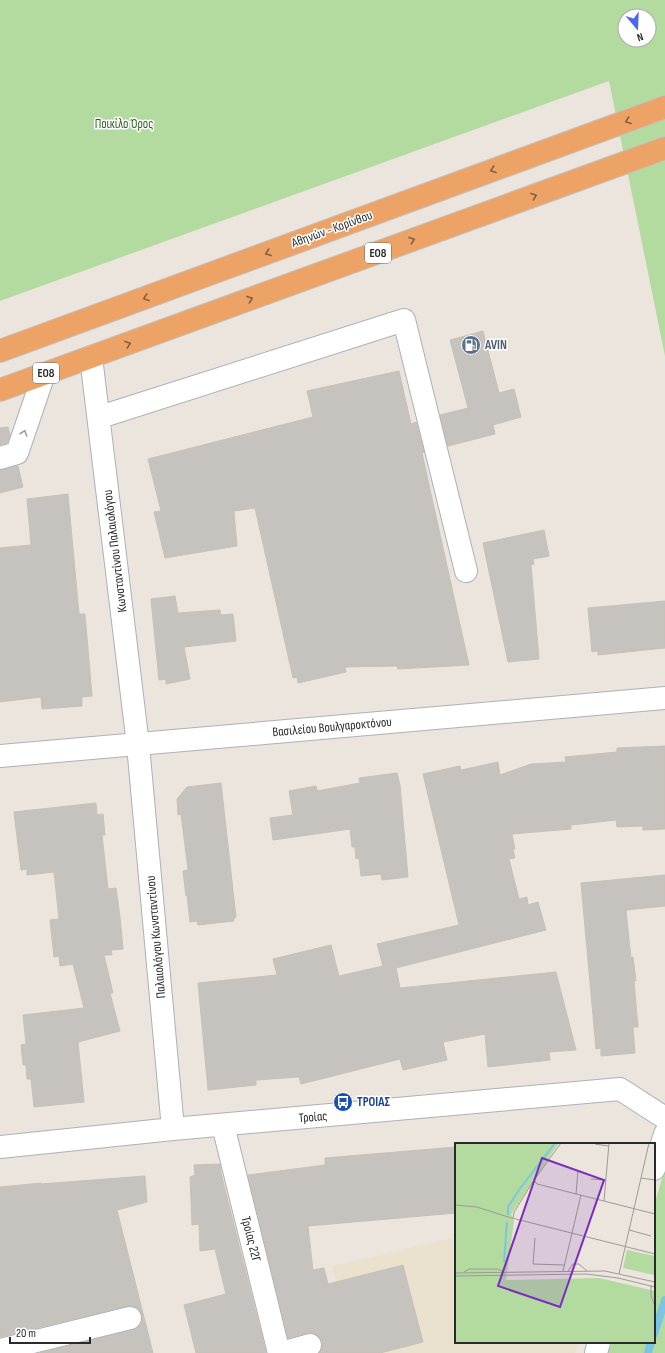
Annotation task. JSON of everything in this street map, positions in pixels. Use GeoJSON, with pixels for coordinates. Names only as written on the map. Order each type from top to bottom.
{"type":"FeatureCollection","features":[{"type":"Feature","properties":{"kind":"highway","name":"Αθηνών - Κορίνθου"},"geometry":{"type":"LineString","coordinates":[[0,351],[665,107]]}},
{"type":"Feature","properties":{"kind":"highway","name":"ΕΟ8"},"geometry":{"type":"LineString","coordinates":[[0,390],[661,153]]}},
{"type":"Feature","properties":{"kind":"street"},"geometry":{"type":"LineString","coordinates":[[100,417],[404,320],[466,571]]}},
{"type":"Feature","properties":{"kind":"street","name":"Κωνσταντίνου Παλαιολόγου"},"geometry":{"type":"LineString","coordinates":[[91,357],[100,417],[138,745]]}},
{"type":"Feature","properties":{"kind":"street"},"geometry":{"type":"LineString","coordinates":[[0,458],[17,453],[44,374]]}},
{"type":"Feature","properties":{"kind":"street","name":"Βασιλείου Βουλγαροκτόνου"},"geometry":{"type":"LineString","coordinates":[[0,756],[665,698]]}},
{"type":"Feature","properties":{"kind":"street","name":"Παλαιολόγου Κωνσταντίνου"},"geometry":{"type":"LineString","coordinates":[[138,745],[173,1129]]}},
{"type":"Feature","properties":{"kind":"street","name":"Τροίας"},"geometry":{"type":"LineString","coordinates":[[0,1147],[173,1129],[620,1089],[665,1118]]}},
{"type":"Feature","properties":{"kind":"street","name":"Τροίας 22Γ"},"geometry":{"type":"LineString","coordinates":[[222,1125],[280,1353]]}},
{"type":"Feature","properties":{"kind":"street"},"geometry":{"type":"LineString","coordinates":[[655,1166],[665,1134]]}},
{"type":"Feature","properties":{"kind":"street"},"geometry":{"type":"LineString","coordinates":[[0,1350],[130,1318]]}},
{"type":"Feature","properties":{"kind":"street"},"geometry":{"type":"LineString","coordinates":[[596,1353],[599,1343]]}},
{"type":"Feature","properties":{"kind":"street"},"geometry":{"type":"LineString","coordinates":[[280,1353],[310,1345]]}},
{"type":"Feature","properties":{"kind":"shaded area"},"geometry":{"type":"Polygon","coordinates":[[[455,1237],[455,1343],[578,1343],[575,1353],[353,1353],[332,1266],[455,1237]]]}},
{"type":"Feature","properties":{"kind":"green space","name":"Ποικίλο Όρος"},"geometry":{"type":"Polygon","coordinates":[[[0,0],[665,0],[665,356],[609,81],[0,301],[0,0]]]}},
{"type":"Feature","properties":{"kind":"green space"},"geometry":{"type":"Polygon","coordinates":[[[665,1169],[665,1353],[608,1353],[612,1343],[655,1343],[655,1202],[665,1169]]]}},
{"type":"Feature","properties":{"kind":"building"},"geometry":{"type":"Polygon","coordinates":[[[483,331],[499,393],[514,389],[521,417],[493,425],[495,434],[448,446],[440,415],[468,408],[450,340],[483,331]]]}},
{"type":"Feature","properties":{"kind":"building"},"geometry":{"type":"Polygon","coordinates":[[[399,371],[411,424],[416,422],[424,452],[422,453],[469,665],[398,669],[397,666],[345,667],[346,672],[298,683],[297,677],[293,678],[255,508],[234,511],[237,546],[165,558],[154,512],[161,511],[148,459],[313,417],[307,391],[399,371]]]}},
{"type":"Feature","properties":{"kind":"building"},"geometry":{"type":"Polygon","coordinates":[[[8,427],[10,435],[7,443],[0,445],[0,428],[8,427]]]}},
{"type":"Feature","properties":{"kind":"building"},"geometry":{"type":"Polygon","coordinates":[[[18,466],[23,487],[0,493],[0,470],[18,466]]]}},
{"type":"Feature","properties":{"kind":"building"},"geometry":{"type":"Polygon","coordinates":[[[68,494],[79,614],[85,614],[92,696],[82,697],[82,706],[42,709],[41,697],[0,702],[0,548],[31,545],[27,499],[68,494]]]}},
{"type":"Feature","properties":{"kind":"building"},"geometry":{"type":"Polygon","coordinates":[[[544,530],[549,556],[533,559],[534,564],[531,565],[539,659],[508,662],[483,543],[544,530]]]}},
{"type":"Feature","properties":{"kind":"building"},"geometry":{"type":"Polygon","coordinates":[[[175,596],[178,613],[220,610],[221,615],[233,614],[236,641],[184,647],[190,679],[166,684],[166,679],[159,680],[151,599],[175,596]]]}},
{"type":"Feature","properties":{"kind":"building"},"geometry":{"type":"Polygon","coordinates":[[[665,601],[665,648],[598,655],[598,651],[592,652],[588,608],[665,601]]]}},
{"type":"Feature","properties":{"kind":"building"},"geometry":{"type":"Polygon","coordinates":[[[665,746],[665,829],[643,830],[643,826],[617,827],[616,820],[571,825],[571,829],[512,834],[515,858],[509,859],[519,899],[527,897],[528,905],[538,902],[546,930],[396,968],[400,988],[556,972],[576,1050],[549,1052],[550,1060],[488,1067],[485,1034],[443,1042],[447,1060],[403,1070],[400,1059],[301,1084],[299,1077],[256,1080],[256,1085],[208,1090],[198,983],[277,975],[273,959],[331,945],[339,976],[383,966],[377,944],[459,925],[423,774],[460,766],[461,770],[498,762],[500,775],[531,764],[566,762],[565,757],[617,752],[617,748],[665,746]]]}},
{"type":"Feature","properties":{"kind":"building"},"geometry":{"type":"Polygon","coordinates":[[[397,773],[400,785],[408,877],[382,880],[381,874],[361,876],[359,858],[356,859],[355,847],[352,847],[350,829],[273,840],[270,818],[293,815],[289,791],[316,786],[317,791],[360,783],[359,778],[397,773]]]}},
{"type":"Feature","properties":{"kind":"building"},"geometry":{"type":"Polygon","coordinates":[[[221,783],[236,917],[234,918],[234,921],[198,925],[197,921],[190,922],[183,871],[188,870],[181,814],[178,815],[177,799],[187,787],[221,783]]]}},
{"type":"Feature","properties":{"kind":"building"},"geometry":{"type":"Polygon","coordinates":[[[96,803],[97,815],[103,814],[105,835],[102,835],[108,889],[116,888],[120,917],[123,949],[111,950],[112,955],[104,955],[113,993],[110,993],[120,1031],[78,1042],[84,1102],[34,1107],[31,1079],[27,1079],[26,1065],[23,1065],[21,1045],[26,1044],[23,1015],[84,1008],[73,964],[60,966],[59,956],[54,957],[50,920],[59,919],[54,872],[27,875],[27,869],[21,870],[14,812],[96,803]]]}},
{"type":"Feature","properties":{"kind":"building"},"geometry":{"type":"Polygon","coordinates":[[[665,875],[665,906],[626,910],[631,958],[633,957],[636,981],[634,981],[638,1027],[633,1027],[635,1053],[601,1056],[601,1048],[596,1049],[581,883],[665,875]]]}},
{"type":"Feature","properties":{"kind":"building"},"geometry":{"type":"Polygon","coordinates":[[[455,1147],[455,1213],[308,1226],[313,1270],[324,1268],[328,1284],[403,1265],[423,1342],[380,1353],[319,1353],[322,1348],[322,1341],[314,1333],[307,1333],[288,1338],[248,1175],[325,1165],[325,1158],[455,1147]]]}},
{"type":"Feature","properties":{"kind":"building"},"geometry":{"type":"Polygon","coordinates":[[[220,1164],[266,1353],[196,1353],[184,1305],[226,1294],[215,1249],[200,1251],[199,1224],[192,1225],[190,1177],[195,1175],[194,1165],[220,1164]]]}},
{"type":"Feature","properties":{"kind":"building"},"geometry":{"type":"Polygon","coordinates":[[[145,1176],[147,1202],[117,1210],[153,1353],[40,1353],[133,1330],[142,1322],[142,1315],[139,1310],[133,1306],[127,1306],[0,1337],[0,1187],[145,1176]]]}},
{"type":"Feature","properties":{"kind":"waterway"},"geometry":{"type":"LineString","coordinates":[[655,1331],[665,1300]]}},
{"type":"Feature","properties":{"kind":"waterway"},"geometry":{"type":"LineString","coordinates":[[648,1353],[651,1343]]}},
{"type":"Feature","properties":{"kind":"place","name":"AVIN"},"geometry":{"type":"Point","coordinates":[471,345]}},
{"type":"Feature","properties":{"kind":"place","name":"ΤΡΟΙΑΣ"},"geometry":{"type":"Point","coordinates":[343,1102]}}]}
